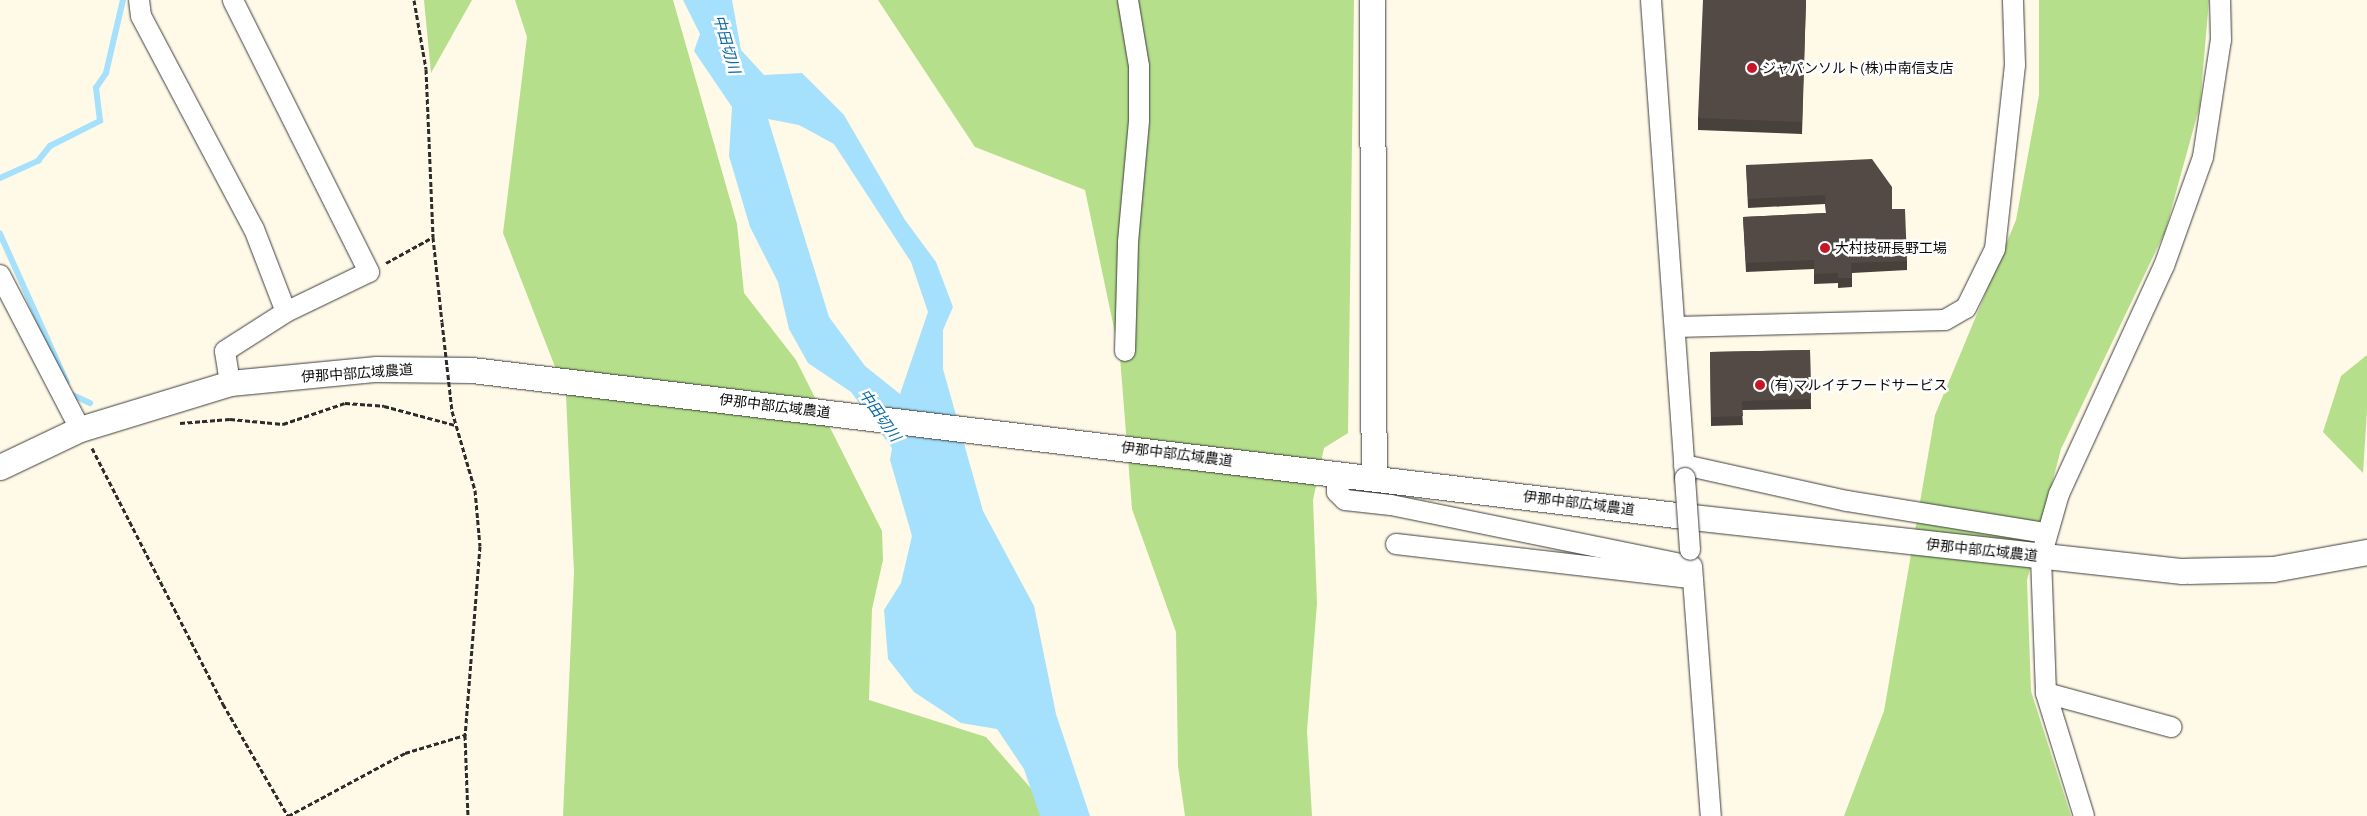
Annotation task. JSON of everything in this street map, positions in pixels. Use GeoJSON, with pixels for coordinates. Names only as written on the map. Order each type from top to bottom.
{"type":"FeatureCollection","features":[{"type":"Feature","properties":{"kind":"street"},"geometry":{"type":"LineString","coordinates":[[139,0],[141,16],[254,229],[286,312]]}},
{"type":"Feature","properties":{"kind":"street"},"geometry":{"type":"LineString","coordinates":[[230,383],[225,351],[286,312],[370,272],[233,0]]}},
{"type":"Feature","properties":{"kind":"street"},"geometry":{"type":"LineString","coordinates":[[1125,351],[1128,242],[1140,120],[1139,66],[1128,0]]}},
{"type":"Feature","properties":{"kind":"street"},"geometry":{"type":"LineString","coordinates":[[1372,0],[1374,477]]}},
{"type":"Feature","properties":{"kind":"street"},"geometry":{"type":"LineString","coordinates":[[1651,0],[1676,327],[1691,565],[1711,816]]}},
{"type":"Feature","properties":{"kind":"street"},"geometry":{"type":"LineString","coordinates":[[1676,327],[1945,320],[1966,308],[1995,249],[2015,65],[2013,0]]}},
{"type":"Feature","properties":{"kind":"street"},"geometry":{"type":"LineString","coordinates":[[2084,816],[2046,693],[2043,545],[2164,266],[2203,157],[2221,40],[2220,0]]}},
{"type":"Feature","properties":{"kind":"street"},"geometry":{"type":"LineString","coordinates":[[0,275],[80,429]]}},
{"type":"Feature","properties":{"kind":"street","name":"伊那中部広域農道"},"geometry":{"type":"LineString","coordinates":[[0,467],[80,429],[230,383],[376,368],[472,370],[1307,470],[2043,545],[2182,572],[2232,572],[2303,566],[2367,552]]}},
{"type":"Feature","properties":{"kind":"street"},"geometry":{"type":"LineString","coordinates":[[1685,471],[1847,501],[2043,545]]}},
{"type":"Feature","properties":{"kind":"street"},"geometry":{"type":"LineString","coordinates":[[1337,473],[1337,492],[1346,500],[1391,504],[1691,565]]}},
{"type":"Feature","properties":{"kind":"street"},"geometry":{"type":"LineString","coordinates":[[1396,544],[1691,565]]}},
{"type":"Feature","properties":{"kind":"street"},"geometry":{"type":"LineString","coordinates":[[2046,693],[2171,727]]}},
{"type":"Feature","properties":{"kind":"path"},"geometry":{"type":"LineString","coordinates":[[414,0],[426,69],[433,237],[452,411],[475,490],[480,546],[465,735],[468,816]]}},
{"type":"Feature","properties":{"kind":"path"},"geometry":{"type":"LineString","coordinates":[[370,272],[433,237]]}},
{"type":"Feature","properties":{"kind":"path"},"geometry":{"type":"LineString","coordinates":[[173,424],[230,419],[283,424],[345,403],[384,406],[455,425]]}},
{"type":"Feature","properties":{"kind":"path"},"geometry":{"type":"LineString","coordinates":[[80,429],[101,462],[224,704],[288,816],[405,753],[465,735]]}},
{"type":"Feature","properties":{"kind":"green space"},"geometry":{"type":"Polygon","coordinates":[[[424,0],[472,0],[431,73],[424,0]]]}},
{"type":"Feature","properties":{"kind":"green space"},"geometry":{"type":"Polygon","coordinates":[[[515,0],[673,0],[737,224],[744,293],[796,360],[882,531],[883,560],[872,609],[869,700],[986,737],[1055,816],[563,816],[574,573],[566,395],[503,233],[527,37],[515,0]]]}},
{"type":"Feature","properties":{"kind":"green space"},"geometry":{"type":"Polygon","coordinates":[[[878,0],[1354,0],[1348,433],[1324,448],[1313,500],[1317,603],[1307,731],[1312,816],[1185,816],[1178,766],[1176,632],[1132,509],[1120,357],[1085,190],[975,147],[878,0]]]}},
{"type":"Feature","properties":{"kind":"green space"},"geometry":{"type":"Polygon","coordinates":[[[2039,0],[2209,0],[2200,105],[2165,232],[2061,449],[2027,580],[2031,691],[2071,816],[1844,816],[1884,711],[1935,415],[2016,220],[2039,95],[2039,0]]]}},
{"type":"Feature","properties":{"kind":"green space"},"geometry":{"type":"Polygon","coordinates":[[[2367,355],[2367,410],[2363,473],[2323,432],[2341,376],[2367,355]]]}},
{"type":"Feature","properties":{"kind":"water","name":"中田切川"},"geometry":{"type":"Polygon","coordinates":[[[683,0],[732,0],[741,50],[764,75],[802,73],[844,115],[905,220],[936,262],[953,307],[943,330],[943,369],[983,511],[1034,606],[1056,714],[1090,816],[1040,816],[1024,769],[997,729],[961,723],[914,692],[888,659],[884,610],[901,583],[912,536],[890,460],[892,448],[851,392],[808,363],[789,329],[778,282],[750,227],[729,156],[732,107],[694,51],[700,34],[683,0]],[[768,119],[829,317],[865,366],[900,394],[928,312],[911,262],[834,144],[799,125],[768,119]]]}},
{"type":"Feature","properties":{"kind":"building","name":"ジャパンソルト(株)中南信支店"},"geometry":{"type":"Polygon","coordinates":[[[1703,0],[1806,0],[1802,122],[1698,118],[1703,0]]]}},
{"type":"Feature","properties":{"kind":"building","name":"大村技研長野工場"},"geometry":{"type":"Polygon","coordinates":[[[1872,159],[1892,187],[1892,209],[1905,209],[1907,261],[1851,263],[1852,278],[1838,278],[1838,273],[1814,274],[1814,260],[1746,263],[1743,217],[1826,213],[1825,195],[1748,199],[1746,165],[1872,159]]]}},
{"type":"Feature","properties":{"kind":"building","name":"(有)マルイチフードサービス"},"geometry":{"type":"Polygon","coordinates":[[[1810,350],[1811,399],[1742,401],[1743,416],[1711,417],[1710,352],[1810,350]]]}},
{"type":"Feature","properties":{"kind":"waterway"},"geometry":{"type":"LineString","coordinates":[[0,178],[38,161],[50,146],[100,121],[96,88],[106,73],[123,0]]}},
{"type":"Feature","properties":{"kind":"waterway"},"geometry":{"type":"LineString","coordinates":[[0,233],[67,382]]}},
{"type":"Feature","properties":{"kind":"waterway"},"geometry":{"type":"LineString","coordinates":[[73,395],[90,403]]}},
{"type":"Feature","properties":{"kind":"place","name":"ジャパンソルト(株)中南信支店"},"geometry":{"type":"Point","coordinates":[1752,68]}},
{"type":"Feature","properties":{"kind":"place","name":"大村技研長野工場"},"geometry":{"type":"Point","coordinates":[1825,248]}},
{"type":"Feature","properties":{"kind":"place","name":"(有)マルイチフードサービス"},"geometry":{"type":"Point","coordinates":[1760,385]}}]}
